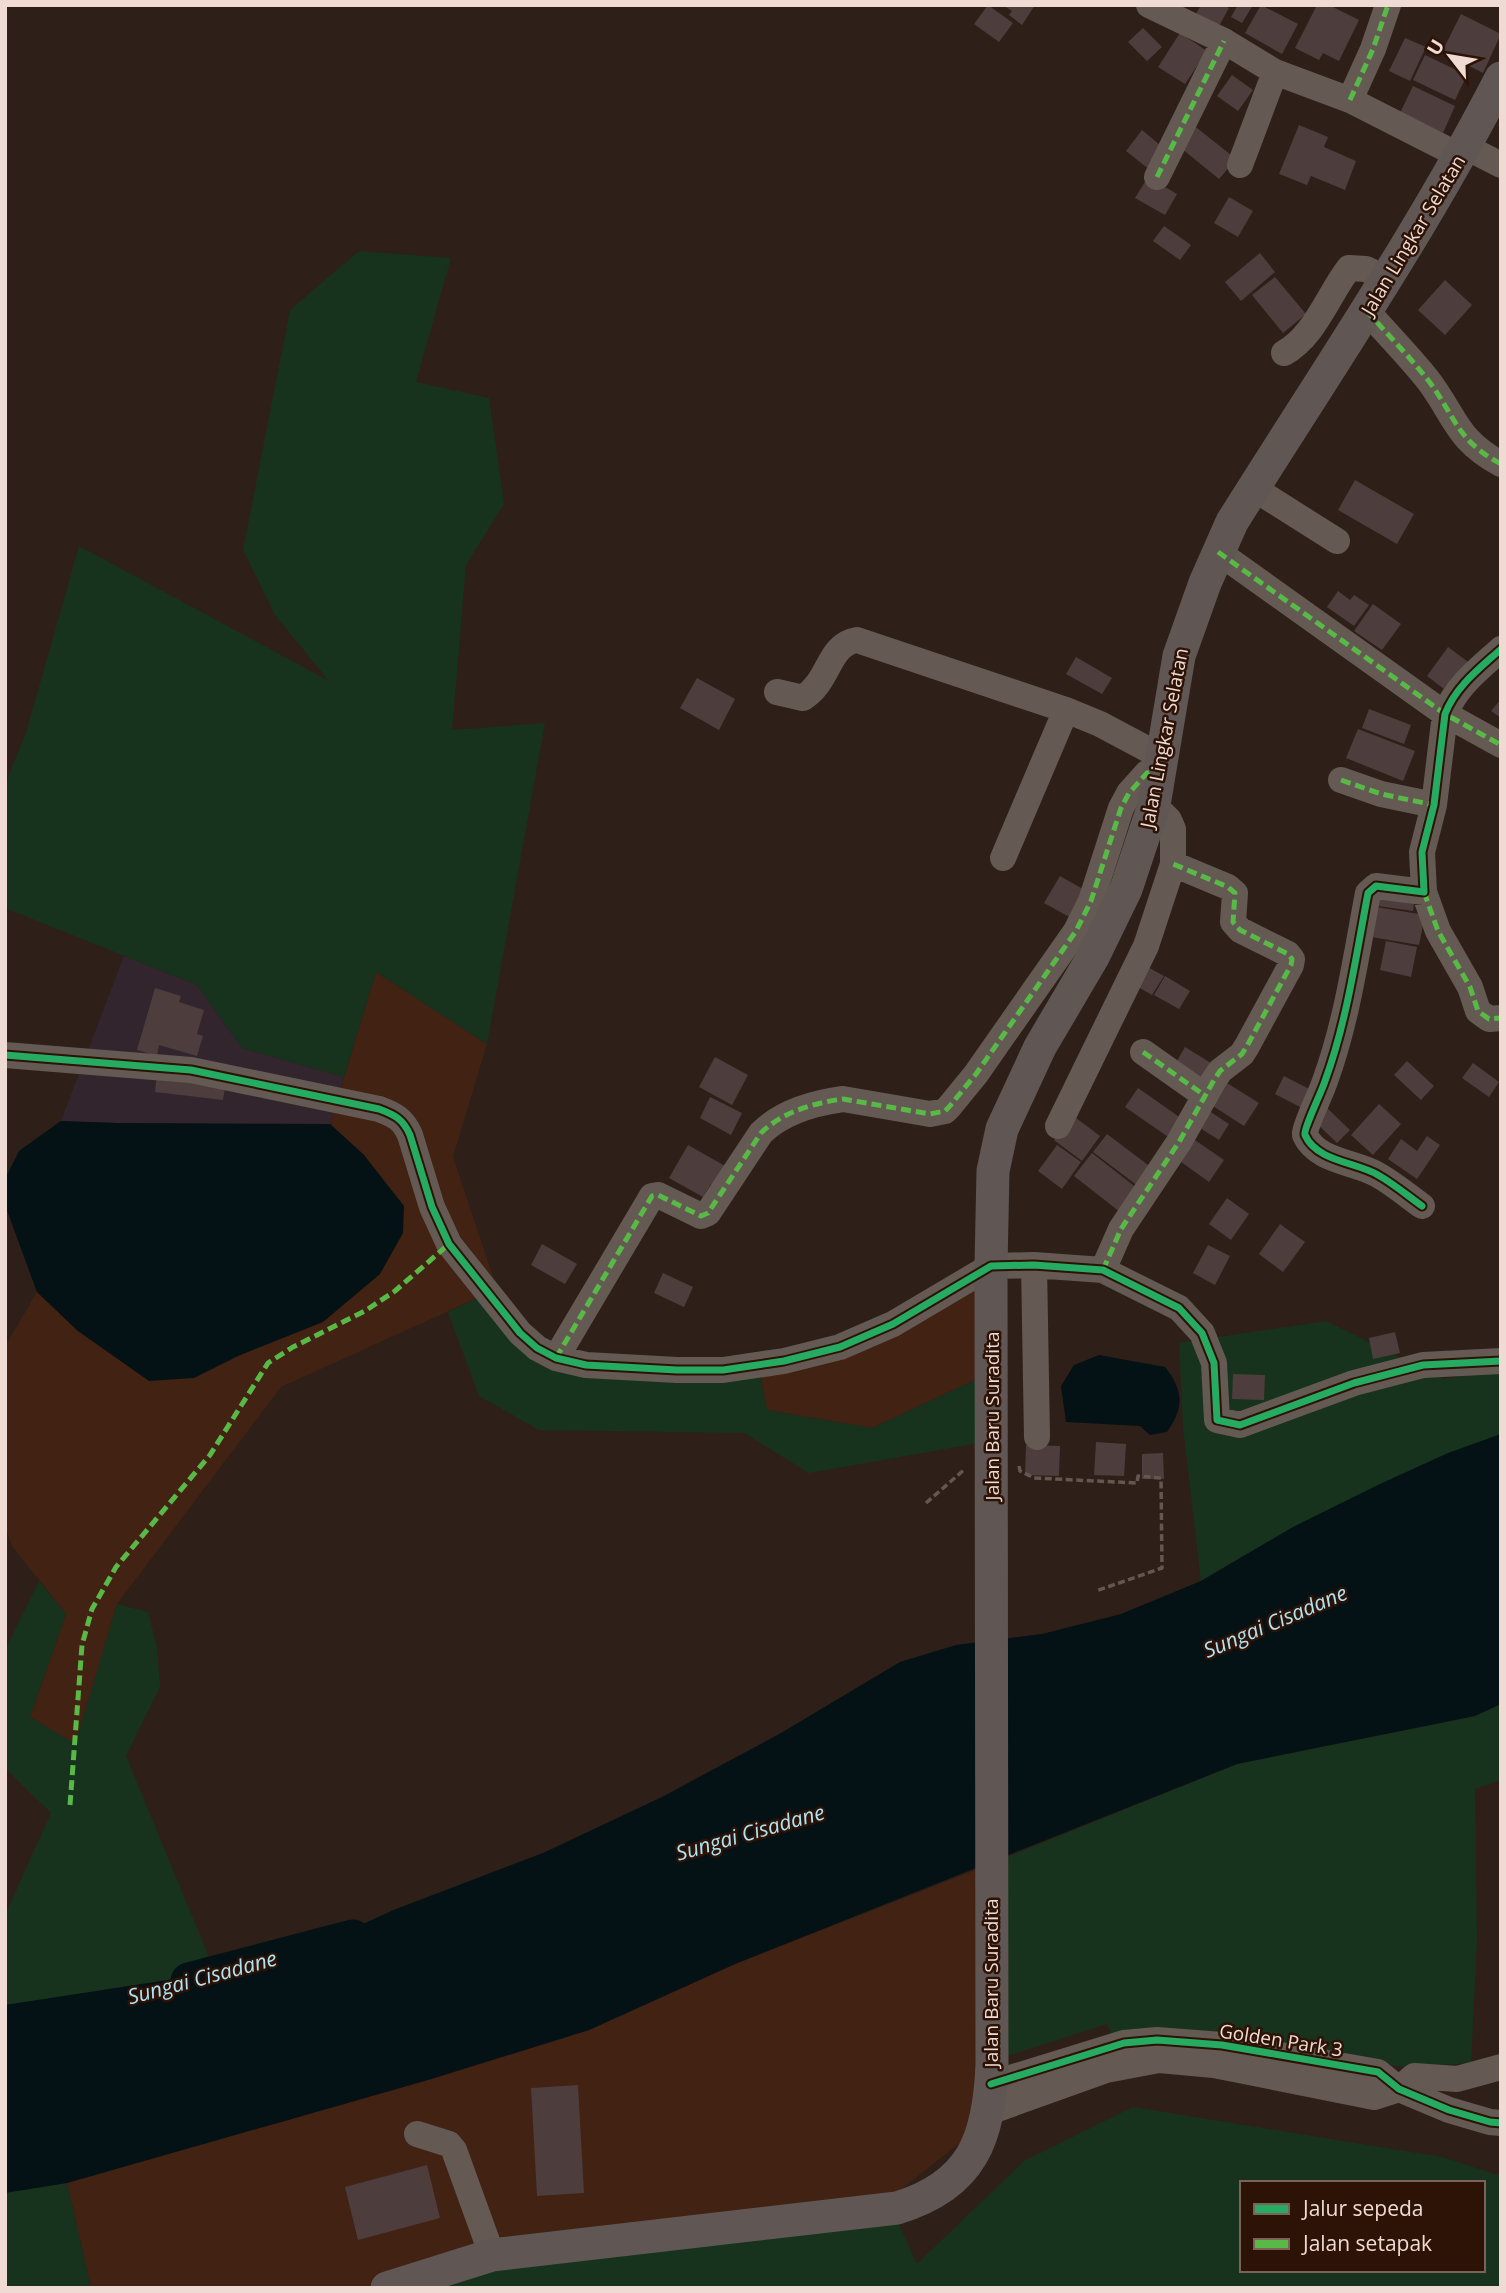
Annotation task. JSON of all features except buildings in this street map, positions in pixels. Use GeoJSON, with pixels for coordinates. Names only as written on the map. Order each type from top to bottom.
{"type":"FeatureCollection","features":[{"type":"Feature","properties":{"kind":"main road","name":"Jalan Lingkar Selatan"},"geometry":{"type":"LineString","coordinates":[[992,1322],[993,1171],[1002,1129],[1040,1047],[1093,957],[1126,889],[1154,806],[1179,656],[1218,552],[1232,522],[1367,311],[1463,151],[1501,78]]}},
{"type":"Feature","properties":{"kind":"main road","name":"Jalan Baru Suradita"},"geometry":{"type":"LineString","coordinates":[[387,2288],[492,2255],[897,2208],[926,2198],[958,2175],[978,2144],[991,2087],[992,1322]]}},
{"type":"Feature","properties":{"kind":"street"},"geometry":{"type":"LineString","coordinates":[[1149,5],[1188,13],[1224,41],[1275,72],[1350,100],[1463,151],[1501,165]]}},
{"type":"Feature","properties":{"kind":"street"},"geometry":{"type":"LineString","coordinates":[[1350,100],[1373,49],[1388,5]]}},
{"type":"Feature","properties":{"kind":"street"},"geometry":{"type":"LineString","coordinates":[[1157,177],[1224,41]]}},
{"type":"Feature","properties":{"kind":"street"},"geometry":{"type":"LineString","coordinates":[[1240,165],[1275,72]]}},
{"type":"Feature","properties":{"kind":"street"},"geometry":{"type":"LineString","coordinates":[[1284,353],[1296,346],[1305,336],[1349,268],[1366,269],[1386,279]]}},
{"type":"Feature","properties":{"kind":"street"},"geometry":{"type":"LineString","coordinates":[[1367,311],[1429,381],[1462,436],[1480,453],[1501,464]]}},
{"type":"Feature","properties":{"kind":"street"},"geometry":{"type":"LineString","coordinates":[[1253,488],[1337,541]]}},
{"type":"Feature","properties":{"kind":"street"},"geometry":{"type":"LineString","coordinates":[[1218,552],[1445,713],[1501,745]]}},
{"type":"Feature","properties":{"kind":"street"},"geometry":{"type":"LineString","coordinates":[[556,1358],[652,1196],[658,1195],[701,1216],[708,1213],[761,1133],[772,1122],[781,1116],[831,1101],[843,1099],[930,1114],[945,1111],[976,1074],[1076,931],[1091,901],[1121,808],[1140,780],[1161,762],[1100,724],[1066,710],[857,640],[846,642],[836,652],[824,678],[803,698],[777,692]]}},
{"type":"Feature","properties":{"kind":"street"},"geometry":{"type":"LineString","coordinates":[[1501,649],[1465,682],[1450,700],[1445,713],[1434,806],[1422,852],[1424,892],[1438,930],[1470,987],[1478,1012],[1489,1018],[1501,1018]]}},
{"type":"Feature","properties":{"kind":"street"},"geometry":{"type":"LineString","coordinates":[[1003,858],[1066,710]]}},
{"type":"Feature","properties":{"kind":"street"},"geometry":{"type":"LineString","coordinates":[[1341,780],[1381,794],[1434,806]]}},
{"type":"Feature","properties":{"kind":"street"},"geometry":{"type":"LineString","coordinates":[[1058,1126],[1146,946],[1173,864],[1173,829],[1169,820],[1154,806]]}},
{"type":"Feature","properties":{"kind":"street"},"geometry":{"type":"LineString","coordinates":[[1103,1270],[1121,1229],[1180,1142],[1204,1095],[1220,1071],[1242,1054],[1291,965],[1292,959],[1288,954],[1240,930],[1233,922],[1235,894],[1228,887],[1173,864]]}},
{"type":"Feature","properties":{"kind":"street"},"geometry":{"type":"LineString","coordinates":[[1422,1206],[1377,1174],[1325,1156],[1304,1133],[1304,1127],[1316,1108],[1345,1013],[1368,893],[1376,886],[1424,892]]}},
{"type":"Feature","properties":{"kind":"street"},"geometry":{"type":"LineString","coordinates":[[1143,1052],[1204,1095]]}},
{"type":"Feature","properties":{"kind":"street"},"geometry":{"type":"LineString","coordinates":[[5,1055],[191,1070],[379,1109],[396,1115],[405,1125],[432,1207],[449,1244],[520,1333],[537,1348],[556,1358],[586,1365],[723,1370],[785,1361],[839,1347],[893,1324],[991,1266],[1034,1265],[1103,1270],[1179,1308],[1202,1333],[1214,1363],[1217,1420],[1229,1423],[1240,1425],[1354,1383],[1423,1365],[1501,1361]]}},
{"type":"Feature","properties":{"kind":"street"},"geometry":{"type":"LineString","coordinates":[[1034,1265],[1037,1437]]}},
{"type":"Feature","properties":{"kind":"street","name":"Golden Park 3"},"geometry":{"type":"LineString","coordinates":[[991,2087],[1160,2060],[1214,2064],[1374,2097],[1399,2089],[1414,2076],[1457,2080],[1501,2067]]}},
{"type":"Feature","properties":{"kind":"street"},"geometry":{"type":"LineString","coordinates":[[1399,2089],[1449,2110],[1501,2123]]}},
{"type":"Feature","properties":{"kind":"street"},"geometry":{"type":"LineString","coordinates":[[418,2134],[449,2144],[454,2150],[492,2255]]}},
{"type":"Feature","properties":{"kind":"path"},"geometry":{"type":"LineString","coordinates":[[1017,1460],[1020,1471],[1034,1478],[1137,1483],[1138,1476],[1161,1478],[1162,1568],[1096,1591]]}},
{"type":"Feature","properties":{"kind":"shaded area"},"geometry":{"type":"Polygon","coordinates":[[[124,956],[197,985],[242,1048],[344,1077],[330,1124],[61,1121],[124,956]]]}},
{"type":"Feature","properties":{"kind":"shaded area"},"geometry":{"type":"Polygon","coordinates":[[[376,972],[487,1044],[453,1157],[497,1289],[281,1387],[117,1604],[76,1745],[30,1717],[66,1614],[12,1546],[5,1527],[5,1346],[37,1292],[78,1331],[194,1378],[238,1356],[364,1155],[330,1124],[376,972]]]}},
{"type":"Feature","properties":{"kind":"shaded area"},"geometry":{"type":"Polygon","coordinates":[[[992,1267],[988,1374],[872,1428],[767,1410],[758,1362],[814,1360],[992,1267]]]}},
{"type":"Feature","properties":{"kind":"shaded area"},"geometry":{"type":"Polygon","coordinates":[[[991,1864],[972,2133],[888,2200],[436,2288],[91,2288],[67,2183],[428,2080],[589,2030],[735,1964],[991,1864]]]}},
{"type":"Feature","properties":{"kind":"green space"},"geometry":{"type":"Polygon","coordinates":[[[359,251],[451,258],[416,382],[489,398],[504,504],[466,565],[452,730],[545,723],[487,1044],[376,972],[344,1077],[242,1048],[197,985],[5,908],[5,784],[26,733],[79,546],[329,681],[275,615],[243,550],[290,310],[359,251]]]}},
{"type":"Feature","properties":{"kind":"green space"},"geometry":{"type":"Polygon","coordinates":[[[497,1289],[546,1366],[758,1362],[767,1410],[872,1428],[988,1374],[1007,1438],[809,1473],[744,1433],[539,1430],[479,1396],[448,1312],[497,1289]]]}},
{"type":"Feature","properties":{"kind":"green space"},"geometry":{"type":"Polygon","coordinates":[[[1326,1321],[1444,1379],[1501,1370],[1501,1434],[1423,1465],[1348,1500],[1201,1581],[1183,1427],[1179,1343],[1326,1321]]]}},
{"type":"Feature","properties":{"kind":"green space"},"geometry":{"type":"Polygon","coordinates":[[[39,1581],[66,1614],[30,1717],[75,1744],[117,1604],[148,1612],[157,1647],[160,1687],[126,1756],[216,1974],[5,2005],[5,1915],[51,1813],[5,1768],[5,1650],[39,1581]]]}},
{"type":"Feature","properties":{"kind":"green space"},"geometry":{"type":"Polygon","coordinates":[[[1501,1704],[1501,1780],[1475,1789],[1477,1942],[1471,2063],[1406,2067],[1191,2037],[1114,2039],[1107,2024],[1004,2057],[991,1864],[1237,1764],[1475,1716],[1501,1704]]]}},
{"type":"Feature","properties":{"kind":"green space"},"geometry":{"type":"Polygon","coordinates":[[[1133,2107],[1442,2157],[1501,2176],[1501,2288],[436,2288],[525,2240],[888,2200],[917,2264],[1024,2161],[1133,2107]]]}},
{"type":"Feature","properties":{"kind":"green space"},"geometry":{"type":"Polygon","coordinates":[[[67,2183],[91,2288],[5,2288],[5,2192],[67,2183]]]}},
{"type":"Feature","properties":{"kind":"water"},"geometry":{"type":"Polygon","coordinates":[[[61,1121],[330,1124],[364,1155],[404,1206],[403,1233],[380,1274],[323,1322],[238,1356],[194,1378],[149,1381],[78,1331],[37,1292],[5,1205],[5,1179],[19,1151],[61,1121]]]}},
{"type":"Feature","properties":{"kind":"water"},"geometry":{"type":"Polygon","coordinates":[[[1099,1355],[1165,1367],[1176,1384],[1180,1400],[1177,1415],[1167,1432],[1150,1435],[1140,1426],[1066,1422],[1061,1386],[1074,1365],[1099,1355]]]}},
{"type":"Feature","properties":{"kind":"water"},"geometry":{"type":"Polygon","coordinates":[[[1501,1434],[1501,1704],[1475,1716],[1237,1764],[735,1964],[589,2030],[428,2080],[67,2183],[5,2193],[5,2005],[213,1973],[287,1958],[396,1909],[543,1853],[662,1797],[781,1733],[900,1662],[956,1645],[1042,1634],[1121,1614],[1201,1581],[1293,1527],[1380,1484],[1448,1453],[1501,1434]]]}},
{"type":"Feature","properties":{"kind":"waterway","name":"Sungai Cisadane"},"geometry":{"type":"LineString","coordinates":[[189,1981],[353,1938]]}},
{"type":"Feature","properties":{"kind":"marked path"},"geometry":{"type":"LineString","coordinates":[[1350,100],[1373,49],[1388,5]]}},
{"type":"Feature","properties":{"kind":"marked path"},"geometry":{"type":"LineString","coordinates":[[1157,177],[1224,41]]}},
{"type":"Feature","properties":{"kind":"marked path"},"geometry":{"type":"LineString","coordinates":[[1367,311],[1428,380],[1466,437],[1501,464]]}},
{"type":"Feature","properties":{"kind":"marked path"},"geometry":{"type":"LineString","coordinates":[[1218,552],[1445,714],[1501,745]]}},
{"type":"Feature","properties":{"kind":"marked path"},"geometry":{"type":"LineString","coordinates":[[556,1358],[652,1196],[658,1195],[701,1216],[708,1213],[761,1133],[779,1119],[810,1106],[843,1099],[930,1114],[945,1111],[976,1074],[1076,931],[1091,901],[1121,808],[1129,793],[1147,773],[1161,767]]}},
{"type":"Feature","properties":{"kind":"marked path"},"geometry":{"type":"LineString","coordinates":[[1341,780],[1381,794],[1434,805]]}},
{"type":"Feature","properties":{"kind":"marked path"},"geometry":{"type":"LineString","coordinates":[[1103,1270],[1121,1229],[1179,1142],[1220,1071],[1242,1054],[1291,965],[1292,959],[1288,954],[1240,930],[1233,922],[1235,893],[1228,887],[1173,864]]}},
{"type":"Feature","properties":{"kind":"marked path"},"geometry":{"type":"LineString","coordinates":[[1424,892],[1438,931],[1470,987],[1478,1011],[1489,1019],[1501,1018]]}},
{"type":"Feature","properties":{"kind":"marked path"},"geometry":{"type":"LineString","coordinates":[[1143,1052],[1204,1095]]}},
{"type":"Feature","properties":{"kind":"marked path"},"geometry":{"type":"LineString","coordinates":[[70,1805],[82,1645],[92,1609],[116,1567],[210,1455],[268,1363],[293,1347],[365,1311],[395,1291],[449,1244]]}},
{"type":"Feature","properties":{"kind":"cycle path"},"geometry":{"type":"LineString","coordinates":[[1422,1206],[1378,1175],[1319,1151],[1311,1144],[1305,1132],[1333,1058],[1350,988],[1368,893],[1376,886],[1424,892],[1422,852],[1434,805],[1445,714],[1462,686],[1501,649]]}},
{"type":"Feature","properties":{"kind":"cycle path"},"geometry":{"type":"LineString","coordinates":[[5,1055],[191,1070],[379,1109],[394,1116],[401,1121],[410,1135],[432,1207],[449,1244],[520,1333],[537,1348],[556,1358],[586,1365],[723,1370],[784,1361],[840,1347],[893,1324],[991,1266],[1034,1265],[1103,1270],[1179,1308],[1202,1333],[1214,1363],[1217,1420],[1240,1425],[1354,1383],[1423,1365],[1501,1361]]}},
{"type":"Feature","properties":{"kind":"cycle path"},"geometry":{"type":"LineString","coordinates":[[991,2084],[1124,2043],[1157,2040],[1222,2045],[1378,2072],[1399,2089],[1449,2110],[1501,2123]]}}]}
